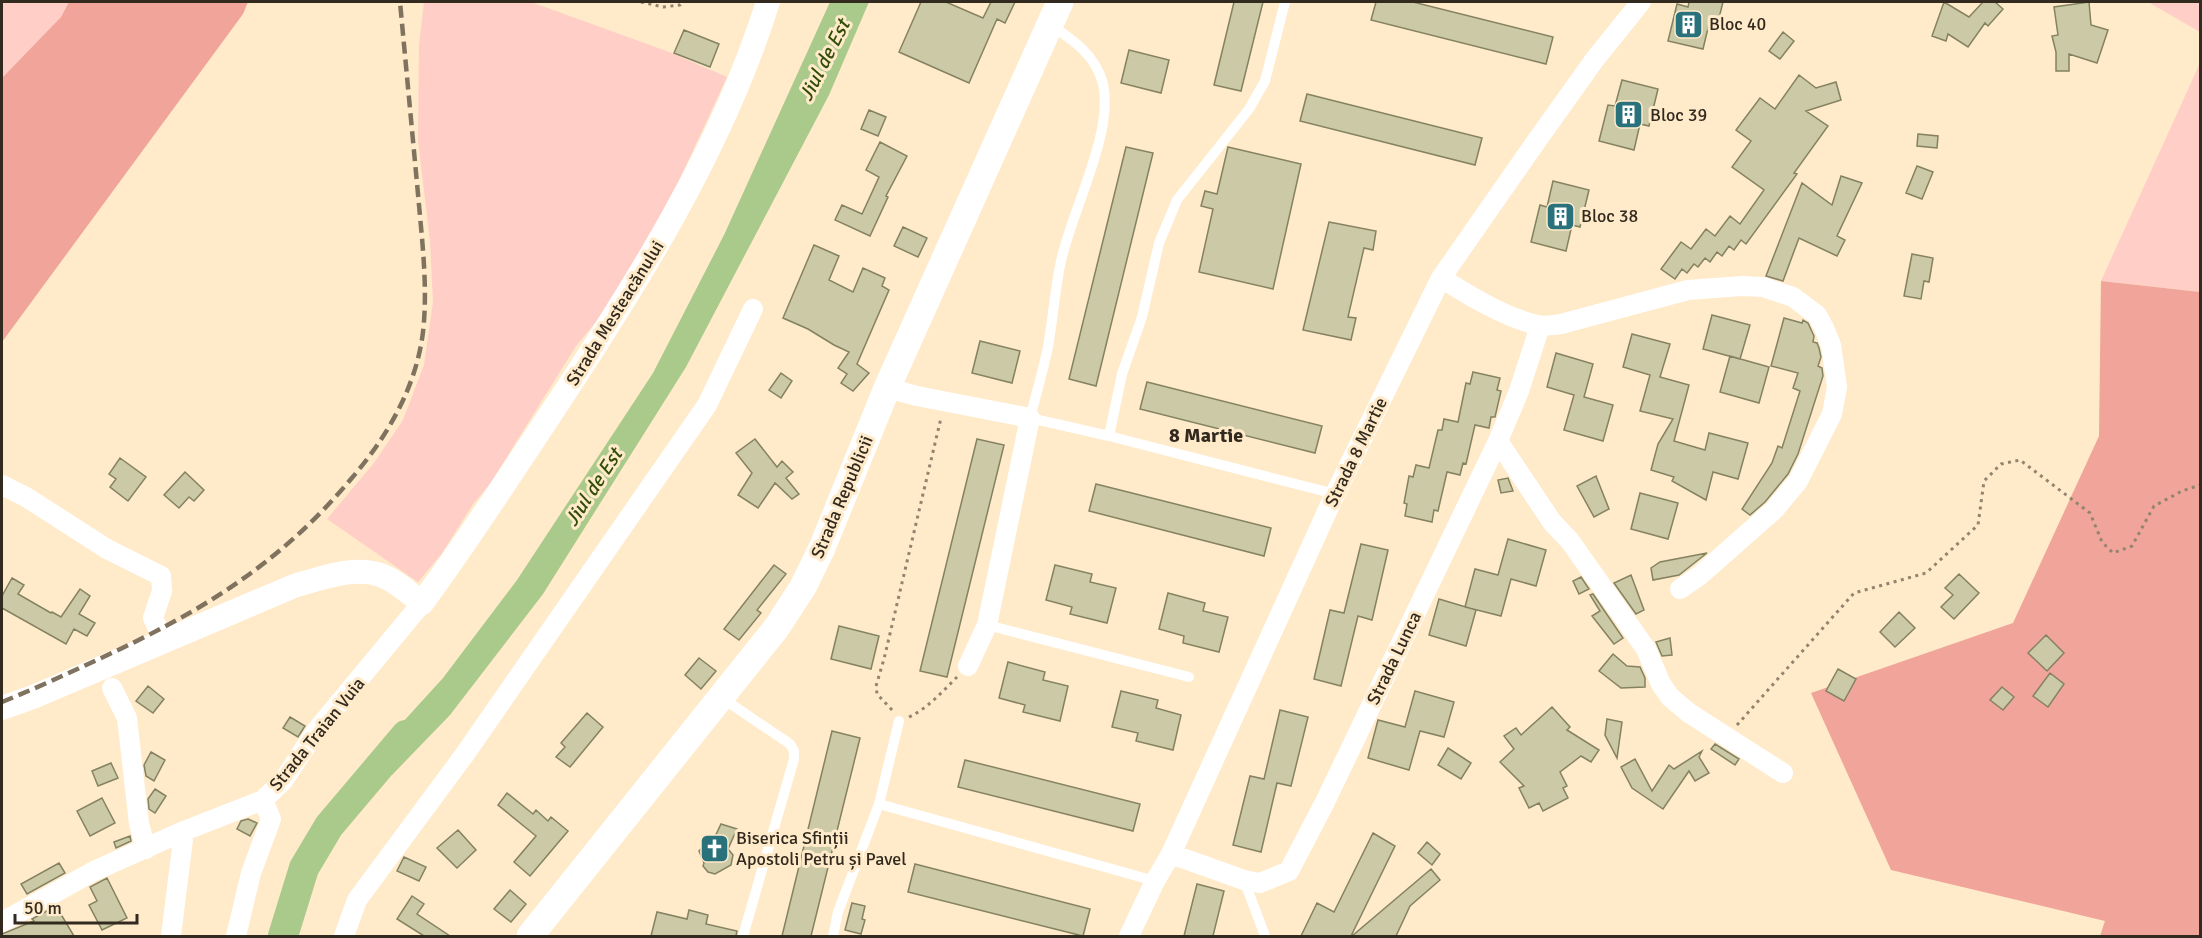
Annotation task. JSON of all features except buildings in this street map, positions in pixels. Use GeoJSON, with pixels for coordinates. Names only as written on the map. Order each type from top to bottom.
{"type":"FeatureCollection","features":[{"type":"Feature","properties":{"kind":"main road","name":"Strada Republicii"},"geometry":{"type":"LineString","coordinates":[[530,936],[722,698],[777,627],[803,587],[822,548],[887,388],[1054,13]]}},
{"type":"Feature","properties":{"kind":"street","name":"Strada Mesteacănului"},"geometry":{"type":"LineString","coordinates":[[423,603],[455,559],[615,318],[667,230],[734,92],[768,2]]}},
{"type":"Feature","properties":{"kind":"street","name":"Strada 8 Martie"},"geometry":{"type":"LineString","coordinates":[[1129,936],[1155,881],[1171,854],[1335,494],[1441,278],[1561,107],[1641,2]]}},
{"type":"Feature","properties":{"kind":"street"},"geometry":{"type":"LineString","coordinates":[[1441,278],[1469,295],[1519,319],[1540,326],[1561,324],[1688,290],[1742,286],[1777,290],[1793,297],[1818,315],[1831,345],[1838,387],[1832,414],[1798,481],[1774,510],[1699,576],[1680,589]]}},
{"type":"Feature","properties":{"kind":"street"},"geometry":{"type":"LineString","coordinates":[[344,936],[357,900],[465,754],[707,405],[753,309]]}},
{"type":"Feature","properties":{"kind":"street","name":"Strada Lunca"},"geometry":{"type":"LineString","coordinates":[[1171,854],[1244,880],[1260,883],[1289,871],[1498,441],[1519,391],[1540,326]]}},
{"type":"Feature","properties":{"kind":"street"},"geometry":{"type":"LineString","coordinates":[[887,388],[1030,418],[987,625],[969,666]]}},
{"type":"Feature","properties":{"kind":"street"},"geometry":{"type":"LineString","coordinates":[[1498,441],[1552,522],[1570,541],[1646,649],[1661,684],[1670,697],[1689,713],[1783,772]]}},
{"type":"Feature","properties":{"kind":"street"},"geometry":{"type":"LineString","coordinates":[[2,485],[26,497],[107,549],[161,576],[162,591],[153,618],[164,640]]}},
{"type":"Feature","properties":{"kind":"street"},"geometry":{"type":"LineString","coordinates":[[2,708],[294,586],[327,576],[356,571],[382,575],[423,603]]}},
{"type":"Feature","properties":{"kind":"street","name":"Strada Traian Vuia"},"geometry":{"type":"LineString","coordinates":[[2,922],[94,871],[184,831],[263,800],[283,781],[316,731],[423,603]]}},
{"type":"Feature","properties":{"kind":"street"},"geometry":{"type":"LineString","coordinates":[[112,688],[127,718],[139,824],[146,849]]}},
{"type":"Feature","properties":{"kind":"street"},"geometry":{"type":"LineString","coordinates":[[236,936],[251,873],[270,819],[263,800]]}},
{"type":"Feature","properties":{"kind":"street"},"geometry":{"type":"LineString","coordinates":[[171,936],[184,831]]}},
{"type":"Feature","properties":{"kind":"lane"},"geometry":{"type":"LineString","coordinates":[[1109,436],[1122,374],[1142,317],[1159,243],[1177,200],[1249,109],[1265,81],[1285,2]]}},
{"type":"Feature","properties":{"kind":"lane"},"geometry":{"type":"LineString","coordinates":[[1054,13],[1096,64],[1103,85],[1104,114],[1101,137],[1061,260],[1047,349],[1030,418],[1335,494]]}},
{"type":"Feature","properties":{"kind":"lane"},"geometry":{"type":"LineString","coordinates":[[987,625],[1189,677]]}},
{"type":"Feature","properties":{"kind":"lane"},"geometry":{"type":"LineString","coordinates":[[722,698],[790,744],[794,751],[794,759],[743,936]]}},
{"type":"Feature","properties":{"kind":"lane"},"geometry":{"type":"LineString","coordinates":[[832,936],[838,912],[879,804],[899,721]]}},
{"type":"Feature","properties":{"kind":"lane"},"geometry":{"type":"LineString","coordinates":[[879,804],[1155,881]]}},
{"type":"Feature","properties":{"kind":"lane"},"geometry":{"type":"LineString","coordinates":[[1244,880],[1265,936]]}},
{"type":"Feature","properties":{"kind":"path"},"geometry":{"type":"LineString","coordinates":[[641,2],[663,7],[680,5],[683,2]]}},
{"type":"Feature","properties":{"kind":"path"},"geometry":{"type":"LineString","coordinates":[[945,402],[885,659],[876,686],[878,694],[890,706],[899,721],[917,713],[936,699],[969,666]]}},
{"type":"Feature","properties":{"kind":"path"},"geometry":{"type":"LineString","coordinates":[[1726,737],[1854,593],[1926,573],[1978,525],[1984,481],[2001,464],[2019,460],[2090,513],[2102,542],[2113,553],[2132,546],[2154,506],[2182,491],[2200,485]]}},
{"type":"Feature","properties":{"kind":"shaded area"},"geometry":{"type":"Polygon","coordinates":[[[2,2],[69,2],[61,17],[2,78],[2,2]]]}},
{"type":"Feature","properties":{"kind":"shaded area"},"geometry":{"type":"Polygon","coordinates":[[[69,2],[248,2],[243,14],[2,342],[2,78],[61,17],[69,2]]]}},
{"type":"Feature","properties":{"kind":"shaded area"},"geometry":{"type":"Polygon","coordinates":[[[424,2],[531,2],[669,52],[727,77],[665,211],[613,301],[576,346],[490,484],[473,504],[442,553],[418,582],[327,519],[374,463],[403,420],[424,365],[433,302],[430,241],[418,140],[419,45],[424,2]]]}},
{"type":"Feature","properties":{"kind":"shaded area"},"geometry":{"type":"Polygon","coordinates":[[[2148,2],[2200,2],[2200,32],[2148,2]]]}},
{"type":"Feature","properties":{"kind":"shaded area"},"geometry":{"type":"Polygon","coordinates":[[[2200,63],[2200,292],[2101,281],[2200,63]]]}},
{"type":"Feature","properties":{"kind":"shaded area"},"geometry":{"type":"Polygon","coordinates":[[[2101,281],[2200,292],[2200,936],[2100,936],[2105,921],[1891,870],[1811,693],[2013,623],[2099,436],[2101,281]]]}},
{"type":"Feature","properties":{"kind":"water"},"geometry":{"type":"Polygon","coordinates":[[[830,2],[869,2],[829,95],[686,367],[543,594],[450,715],[392,775],[371,757],[443,678],[517,580],[653,373],[724,235],[830,2]]]}},
{"type":"Feature","properties":{"kind":"waterway","name":"Jiul de Est"},"geometry":{"type":"LineString","coordinates":[[283,936],[304,868],[329,826],[406,735]]}},
{"type":"Feature","properties":{"kind":"railway"},"geometry":{"type":"LineString","coordinates":[[2,702],[136,642],[204,605],[236,584],[266,562],[324,510],[364,463],[388,429],[414,373],[423,332],[425,298],[423,246],[400,2]]}},
{"type":"Feature","properties":{"kind":"place","name":"Bloc 40"},"geometry":{"type":"Point","coordinates":[1688,24]}},
{"type":"Feature","properties":{"kind":"place","name":"Bloc 39"},"geometry":{"type":"Point","coordinates":[1629,115]}},
{"type":"Feature","properties":{"kind":"place","name":"Bloc 38"},"geometry":{"type":"Point","coordinates":[1560,216]}},
{"type":"Feature","properties":{"kind":"place","name":"Biserica Sfinții Apostoli Petru și Pavel"},"geometry":{"type":"Point","coordinates":[715,848]}},
{"type":"Feature","properties":{"kind":"district","name":"8 Martie"},"geometry":{"type":"Point","coordinates":[1206,435]}}]}
